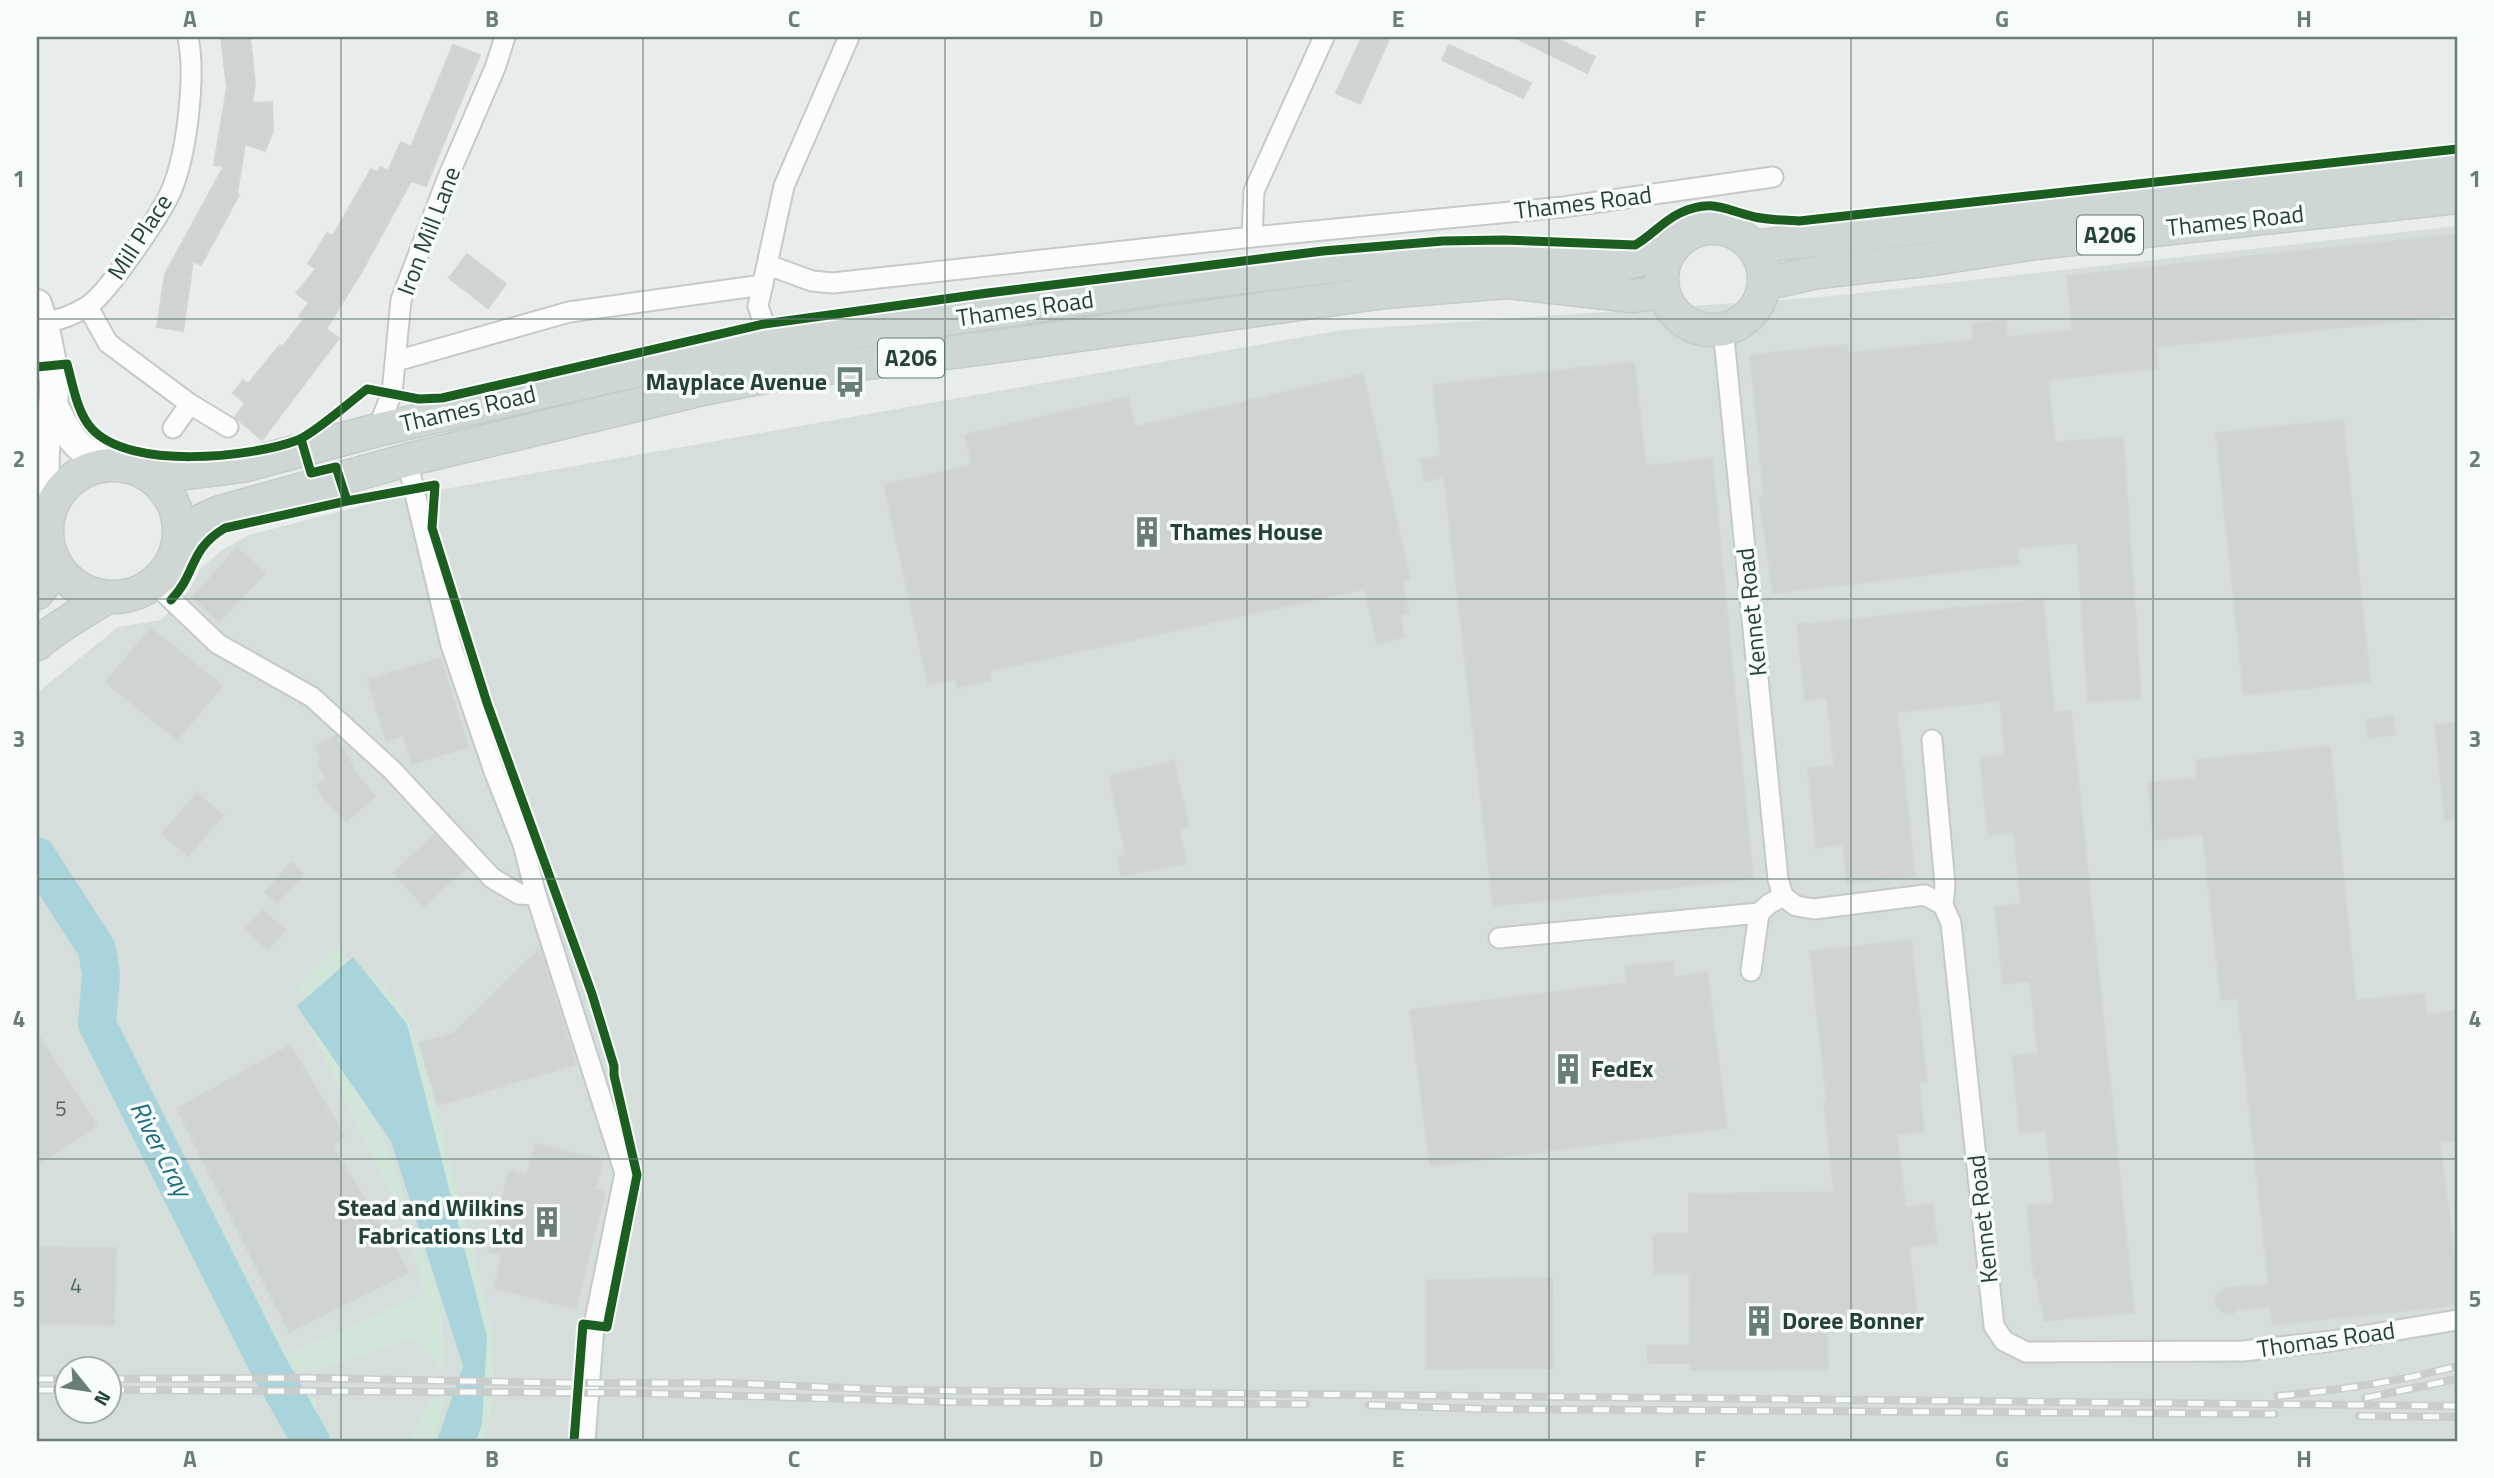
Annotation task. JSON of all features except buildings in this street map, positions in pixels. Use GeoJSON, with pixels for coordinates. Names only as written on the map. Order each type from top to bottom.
{"type":"FeatureCollection","features":[{"type":"Feature","properties":{"kind":"main road","name":"Thames Road"},"geometry":{"type":"LineString","coordinates":[[128,469],[171,475],[242,467],[377,430],[621,374],[786,342],[1195,283],[1383,261],[1541,257],[1627,263],[1669,253],[1686,236],[1709,228],[1737,233],[1753,247],[2457,165]]}},
{"type":"Feature","properties":{"kind":"main road","name":"Thames Road"},"geometry":{"type":"LineString","coordinates":[[1764,284],[1818,272],[1933,259],[2036,243],[2457,197]]}},
{"type":"Feature","properties":{"kind":"main road"},"geometry":{"type":"LineString","coordinates":[[1669,253],[1662,274],[1663,292],[1675,313],[1693,326],[1711,330],[1732,326],[1747,317],[1759,301],[1764,284],[1761,262],[1753,247]]}},
{"type":"Feature","properties":{"kind":"main road","name":"Thames Road"},"geometry":{"type":"LineString","coordinates":[[179,538],[202,520],[220,512],[407,460],[707,388],[775,375],[1384,292],[1507,282],[1633,296],[1663,292]]}},
{"type":"Feature","properties":{"kind":"main road"},"geometry":{"type":"LineString","coordinates":[[40,314],[51,365],[53,405],[48,422],[43,482],[48,518],[48,547],[57,567],[71,583],[83,590],[107,597],[133,594],[154,583],[171,561],[179,538],[176,511],[171,499],[160,485],[128,469],[88,456],[74,443],[53,405]]}},
{"type":"Feature","properties":{"kind":"main road"},"geometry":{"type":"LineString","coordinates":[[48,518],[54,501],[71,480],[87,470],[128,469]]}},
{"type":"Feature","properties":{"kind":"main road"},"geometry":{"type":"LineString","coordinates":[[37,593],[57,567]]}},
{"type":"Feature","properties":{"kind":"main road"},"geometry":{"type":"LineString","coordinates":[[37,644],[55,629],[107,597]]}},
{"type":"Feature","properties":{"kind":"street","name":"Mill Place"},"geometry":{"type":"LineString","coordinates":[[40,314],[64,319],[99,298],[143,238],[172,190],[189,121],[188,37]]}},
{"type":"Feature","properties":{"kind":"street","name":"Iron Mill Lane"},"geometry":{"type":"LineString","coordinates":[[377,430],[392,393],[401,300],[495,68],[505,37]]}},
{"type":"Feature","properties":{"kind":"street"},"geometry":{"type":"LineString","coordinates":[[786,342],[764,324],[758,306],[784,186],[849,37]]}},
{"type":"Feature","properties":{"kind":"street"},"geometry":{"type":"LineString","coordinates":[[1252,237],[1254,191],[1324,37]]}},
{"type":"Feature","properties":{"kind":"street","name":"Thames Road"},"geometry":{"type":"LineString","coordinates":[[768,265],[812,281],[833,283],[1252,237],[1563,207],[1773,177]]}},
{"type":"Feature","properties":{"kind":"street"},"geometry":{"type":"LineString","coordinates":[[396,361],[569,312],[763,285]]}},
{"type":"Feature","properties":{"kind":"street"},"geometry":{"type":"LineString","coordinates":[[88,307],[108,343],[190,404],[228,427]]}},
{"type":"Feature","properties":{"kind":"street","name":"Kennet Road"},"geometry":{"type":"LineString","coordinates":[[1723,328],[1777,866],[1783,896]]}},
{"type":"Feature","properties":{"kind":"street"},"geometry":{"type":"LineString","coordinates":[[173,428],[190,404]]}},
{"type":"Feature","properties":{"kind":"street"},"geometry":{"type":"LineString","coordinates":[[407,460],[451,645],[494,771],[523,844],[536,895],[625,1173],[594,1325],[585,1441]]}},
{"type":"Feature","properties":{"kind":"street"},"geometry":{"type":"LineString","coordinates":[[154,583],[218,644],[313,697],[392,770],[492,878],[519,894],[536,895]]}},
{"type":"Feature","properties":{"kind":"street","name":"Kennet Road"},"geometry":{"type":"LineString","coordinates":[[1931,740],[1945,885],[1943,905],[1951,923],[1994,1326],[2004,1341],[2026,1352],[2193,1350]]}},
{"type":"Feature","properties":{"kind":"street"},"geometry":{"type":"LineString","coordinates":[[1499,938],[1759,913],[1783,896],[1796,906],[1814,909],[1925,895],[1943,905]]}},
{"type":"Feature","properties":{"kind":"street"},"geometry":{"type":"LineString","coordinates":[[1751,971],[1759,913]]}},
{"type":"Feature","properties":{"kind":"street","name":"Thomas Road"},"geometry":{"type":"LineString","coordinates":[[2193,1350],[2243,1351],[2332,1341],[2457,1320]]}},
{"type":"Feature","properties":{"kind":"shaded area"},"geometry":{"type":"Polygon","coordinates":[[[2457,226],[2457,1441],[37,1441],[37,693],[118,627],[161,620],[189,591],[200,569],[222,550],[249,535],[388,499],[1342,330],[1823,297],[2457,226]]]}},
{"type":"Feature","properties":{"kind":"green space"},"geometry":{"type":"Polygon","coordinates":[[[338,947],[358,971],[370,974],[398,1002],[419,1045],[475,1258],[493,1338],[494,1390],[485,1441],[472,1441],[480,1353],[461,1372],[461,1319],[376,1031],[295,988],[338,947]]]}},
{"type":"Feature","properties":{"kind":"green space"},"geometry":{"type":"Polygon","coordinates":[[[308,1024],[332,1038],[386,1143],[440,1300],[445,1372],[414,1337],[317,1370],[276,1370],[179,1170],[287,1352],[293,1352],[425,1294],[404,1220],[308,1024]]]}},
{"type":"Feature","properties":{"kind":"green space"},"geometry":{"type":"Polygon","coordinates":[[[288,1396],[316,1397],[318,1441],[312,1441],[288,1396]]]}},
{"type":"Feature","properties":{"kind":"green space"},"geometry":{"type":"Polygon","coordinates":[[[444,1398],[434,1441],[409,1441],[430,1399],[444,1398]]]}},
{"type":"Feature","properties":{"kind":"water"},"geometry":{"type":"Polygon","coordinates":[[[353,957],[407,1024],[487,1337],[482,1424],[476,1441],[437,1441],[463,1366],[391,1141],[297,1006],[353,957]]]}},
{"type":"Feature","properties":{"kind":"waterway","name":"River Cray"},"geometry":{"type":"LineString","coordinates":[[37,856],[97,949],[101,975],[97,1024],[268,1365],[311,1441]]}},
{"type":"Feature","properties":{"kind":"railway"},"geometry":{"type":"LineString","coordinates":[[2278,1396],[2368,1385],[2457,1366]]}},
{"type":"Feature","properties":{"kind":"railway"},"geometry":{"type":"LineString","coordinates":[[122,1379],[308,1378],[728,1383],[893,1390],[2457,1406]]}},
{"type":"Feature","properties":{"kind":"railway"},"geometry":{"type":"LineString","coordinates":[[37,1379],[52,1379]]}},
{"type":"Feature","properties":{"kind":"railway"},"geometry":{"type":"LineString","coordinates":[[2365,1398],[2457,1379]]}},
{"type":"Feature","properties":{"kind":"railway"},"geometry":{"type":"LineString","coordinates":[[37,1390],[52,1390]]}},
{"type":"Feature","properties":{"kind":"railway"},"geometry":{"type":"LineString","coordinates":[[122,1390],[636,1393],[954,1402],[1306,1404]]}},
{"type":"Feature","properties":{"kind":"railway"},"geometry":{"type":"LineString","coordinates":[[1369,1405],[1484,1409],[2275,1414]]}},
{"type":"Feature","properties":{"kind":"railway"},"geometry":{"type":"LineString","coordinates":[[2359,1416],[2457,1417]]}},
{"type":"Feature","properties":{"kind":"cycle path"},"geometry":{"type":"LineString","coordinates":[[37,367],[67,364],[83,415],[92,429],[110,442],[133,451],[161,455],[222,455],[251,452],[298,440],[367,389],[419,399],[442,398],[764,324],[988,293],[1323,251],[1443,241],[1503,240],[1635,245],[1674,216],[1701,206],[1718,207],[1760,218],[1799,221],[2457,149]]}},
{"type":"Feature","properties":{"kind":"cycle path"},"geometry":{"type":"LineString","coordinates":[[301,439],[311,473],[336,467],[347,501]]}},
{"type":"Feature","properties":{"kind":"cycle path"},"geometry":{"type":"LineString","coordinates":[[171,600],[199,553],[213,536],[225,528],[435,485],[432,528],[487,703],[592,994],[614,1066],[637,1175],[607,1327],[583,1324],[574,1441]]}},
{"type":"Feature","properties":{"kind":"place","name":"Mayplace Avenue"},"geometry":{"type":"Point","coordinates":[850,382]}},
{"type":"Feature","properties":{"kind":"place","name":"Thames House"},"geometry":{"type":"Point","coordinates":[1147,532]}},
{"type":"Feature","properties":{"kind":"place","name":"FedEx"},"geometry":{"type":"Point","coordinates":[1568,1069]}},
{"type":"Feature","properties":{"kind":"place","name":"Stead and Wilkins Fabrications Ltd"},"geometry":{"type":"Point","coordinates":[547,1222]}},
{"type":"Feature","properties":{"kind":"place","name":"Doree Bonner"},"geometry":{"type":"Point","coordinates":[1759,1321]}}]}
